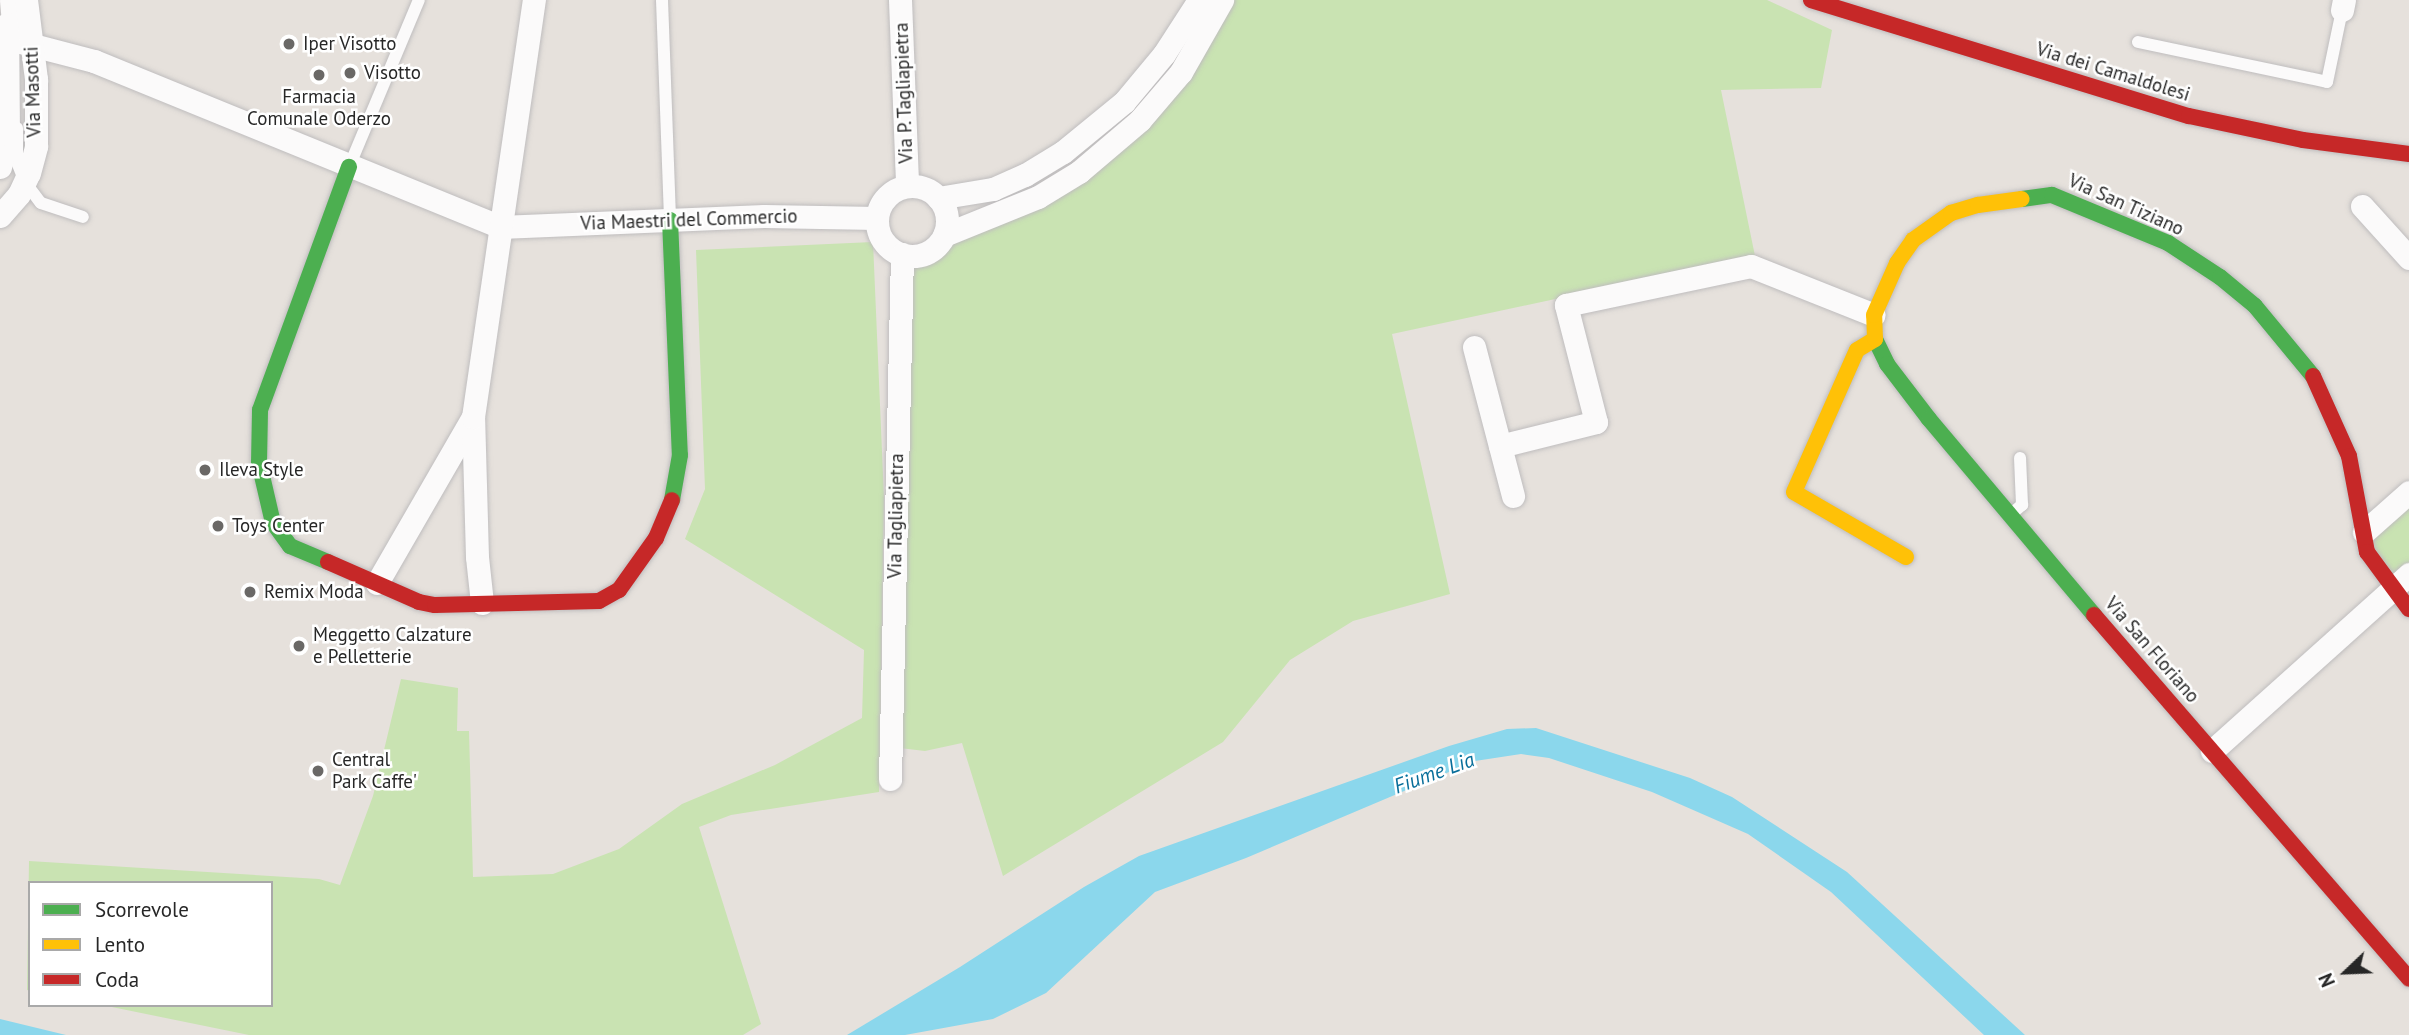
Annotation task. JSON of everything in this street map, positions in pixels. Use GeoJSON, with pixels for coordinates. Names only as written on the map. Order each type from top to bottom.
{"type":"FeatureCollection","features":[{"type":"Feature","properties":{"kind":"street","name":"Via Masotti"},"geometry":{"type":"LineString","coordinates":[[0,167],[8,134],[6,0]]}},
{"type":"Feature","properties":{"kind":"street"},"geometry":{"type":"LineString","coordinates":[[11,0],[14,37],[17,41],[32,42],[94,61],[500,227]]}},
{"type":"Feature","properties":{"kind":"street","name":"Via Masotti"},"geometry":{"type":"LineString","coordinates":[[0,216],[25,182],[36,146],[38,115],[26,0]]}},
{"type":"Feature","properties":{"kind":"street"},"geometry":{"type":"LineString","coordinates":[[482,603],[477,557],[473,417],[534,0]]}},
{"type":"Feature","properties":{"kind":"street","name":"Via P. Tagliapietra"},"geometry":{"type":"LineString","coordinates":[[900,0],[907,186]]}},
{"type":"Feature","properties":{"kind":"street"},"geometry":{"type":"LineString","coordinates":[[938,198],[993,189],[1025,175],[1063,152],[1124,102],[1164,54],[1199,0]]}},
{"type":"Feature","properties":{"kind":"street"},"geometry":{"type":"LineString","coordinates":[[944,235],[1003,214],[1079,172],[1140,120],[1181,72],[1222,0]]}},
{"type":"Feature","properties":{"kind":"street","name":"Via dei Camaldolesi"},"geometry":{"type":"LineString","coordinates":[[1811,0],[2189,117],[2303,140],[2409,154]]}},
{"type":"Feature","properties":{"kind":"street"},"geometry":{"type":"LineString","coordinates":[[349,167],[267,384],[260,410],[259,463],[273,523],[283,540],[419,602],[435,605],[599,601],[619,590],[633,574],[656,538],[674,492],[680,455],[670,220]]}},
{"type":"Feature","properties":{"kind":"street"},"geometry":{"type":"LineString","coordinates":[[918,187],[938,198],[947,215],[944,235],[939,243],[923,254],[902,254],[883,240],[877,218],[884,201],[898,189],[918,187]]}},
{"type":"Feature","properties":{"kind":"street","name":"Via San Tiziano"},"geometry":{"type":"LineString","coordinates":[[1906,557],[1794,492],[1857,350],[1875,327],[1897,263],[1913,240],[1951,213],[1978,205],[2052,195],[2168,243],[2220,277],[2255,306],[2316,380],[2349,456],[2367,552],[2409,610]]}},
{"type":"Feature","properties":{"kind":"street"},"geometry":{"type":"LineString","coordinates":[[2362,206],[2409,258]]}},
{"type":"Feature","properties":{"kind":"street","name":"Via Maestri del Commercio"},"geometry":{"type":"LineString","coordinates":[[500,227],[764,216],[877,218]]}},
{"type":"Feature","properties":{"kind":"street","name":"Via Tagliapietra"},"geometry":{"type":"LineString","coordinates":[[890,779],[902,254]]}},
{"type":"Feature","properties":{"kind":"street"},"geometry":{"type":"LineString","coordinates":[[1500,446],[1596,422],[1566,306],[1751,266],[1875,327]]}},
{"type":"Feature","properties":{"kind":"street","name":"Via San Floriano"},"geometry":{"type":"LineString","coordinates":[[1875,327],[1886,364],[2010,515],[2409,979]]}},
{"type":"Feature","properties":{"kind":"street"},"geometry":{"type":"LineString","coordinates":[[1474,347],[1513,496]]}},
{"type":"Feature","properties":{"kind":"street"},"geometry":{"type":"LineString","coordinates":[[377,583],[473,417]]}},
{"type":"Feature","properties":{"kind":"street"},"geometry":{"type":"LineString","coordinates":[[2364,532],[2409,492]]}},
{"type":"Feature","properties":{"kind":"street"},"geometry":{"type":"LineString","coordinates":[[2212,751],[2409,574]]}},
{"type":"Feature","properties":{"kind":"lane"},"geometry":{"type":"LineString","coordinates":[[349,167],[419,0]]}},
{"type":"Feature","properties":{"kind":"lane"},"geometry":{"type":"LineString","coordinates":[[662,0],[670,220]]}},
{"type":"Feature","properties":{"kind":"lane"},"geometry":{"type":"LineString","coordinates":[[2138,43],[2328,82],[2343,5]]}},
{"type":"Feature","properties":{"kind":"lane"},"geometry":{"type":"LineString","coordinates":[[8,82],[18,96],[17,162],[25,182],[41,203],[83,217]]}},
{"type":"Feature","properties":{"kind":"lane"},"geometry":{"type":"LineString","coordinates":[[2010,515],[2022,505],[2020,458]]}},
{"type":"Feature","properties":{"kind":"green space"},"geometry":{"type":"Polygon","coordinates":[[[1222,0],[1767,0],[1832,30],[1821,88],[1721,90],[1755,256],[1392,334],[1450,594],[1353,621],[1290,660],[1223,742],[1003,876],[962,743],[925,751],[891,747],[908,256],[924,254],[939,243],[1003,214],[1140,120],[1222,0]]]}},
{"type":"Feature","properties":{"kind":"green space"},"geometry":{"type":"Polygon","coordinates":[[[873,242],[884,498],[879,792],[731,815],[699,827],[761,1024],[743,1035],[249,1035],[112,1007],[273,1007],[273,881],[29,881],[29,861],[319,879],[340,885],[373,796],[401,679],[458,688],[457,731],[469,731],[473,877],[553,874],[619,849],[682,804],[775,765],[862,718],[864,650],[685,539],[705,489],[696,250],[873,242]]]}},
{"type":"Feature","properties":{"kind":"green space"},"geometry":{"type":"Polygon","coordinates":[[[2409,492],[2409,574],[2392,590],[2364,532],[2409,492]]]}},
{"type":"Feature","properties":{"kind":"green space"},"geometry":{"type":"Polygon","coordinates":[[[28,926],[28,990],[27,990],[28,926]]]}},
{"type":"Feature","properties":{"kind":"water","name":"Fiume Lia"},"geometry":{"type":"Polygon","coordinates":[[[1536,728],[1690,778],[1732,797],[1847,872],[2025,1035],[1984,1035],[1831,892],[1748,834],[1652,792],[1549,758],[1521,754],[1475,761],[1246,858],[1155,892],[1046,993],[993,1019],[905,1035],[847,1035],[960,967],[1084,887],[1139,856],[1449,746],[1507,729],[1536,728]]]}},
{"type":"Feature","properties":{"kind":"water"},"geometry":{"type":"Polygon","coordinates":[[[0,1019],[66,1035],[0,1035],[0,1019]]]}},
{"type":"Feature","properties":{"kind":"traffic: fast"},"geometry":{"type":"LineString","coordinates":[[328,562],[290,546],[273,523],[259,463],[260,410],[349,167]]}},
{"type":"Feature","properties":{"kind":"traffic: fast"},"geometry":{"type":"LineString","coordinates":[[2022,199],[2052,195],[2168,243],[2220,277],[2255,306],[2313,376]]}},
{"type":"Feature","properties":{"kind":"traffic: fast"},"geometry":{"type":"LineString","coordinates":[[670,220],[680,455],[672,500]]}},
{"type":"Feature","properties":{"kind":"traffic: fast"},"geometry":{"type":"LineString","coordinates":[[1875,339],[1887,364],[1929,419],[2094,615]]}},
{"type":"Feature","properties":{"kind":"traffic: slow"},"geometry":{"type":"LineString","coordinates":[[1906,557],[1794,492],[1857,350],[1875,339],[1874,315],[1897,263],[1913,240],[1951,213],[1978,205],[2022,199]]}},
{"type":"Feature","properties":{"kind":"traffic: jam"},"geometry":{"type":"LineString","coordinates":[[1811,0],[2189,116],[2303,140],[2409,154]]}},
{"type":"Feature","properties":{"kind":"traffic: jam"},"geometry":{"type":"LineString","coordinates":[[2313,376],[2349,456],[2367,552],[2409,609]]}},
{"type":"Feature","properties":{"kind":"traffic: jam"},"geometry":{"type":"LineString","coordinates":[[328,562],[419,602],[435,605],[599,601],[619,590],[656,538],[672,500]]}},
{"type":"Feature","properties":{"kind":"traffic: jam"},"geometry":{"type":"LineString","coordinates":[[2094,615],[2409,979]]}},
{"type":"Feature","properties":{"kind":"place","name":"Iper Visotto"},"geometry":{"type":"Point","coordinates":[289,44]}},
{"type":"Feature","properties":{"kind":"place","name":"Visotto"},"geometry":{"type":"Point","coordinates":[350,73]}},
{"type":"Feature","properties":{"kind":"place","name":"Farmacia Comunale Oderzo"},"geometry":{"type":"Point","coordinates":[319,75]}},
{"type":"Feature","properties":{"kind":"place","name":"Ileva Style"},"geometry":{"type":"Point","coordinates":[205,470]}},
{"type":"Feature","properties":{"kind":"place","name":"Toys Center"},"geometry":{"type":"Point","coordinates":[218,526]}},
{"type":"Feature","properties":{"kind":"place","name":"Remix Moda"},"geometry":{"type":"Point","coordinates":[250,592]}},
{"type":"Feature","properties":{"kind":"place","name":"Meggetto Calzature e Pelletterie"},"geometry":{"type":"Point","coordinates":[299,646]}},
{"type":"Feature","properties":{"kind":"place","name":"Central Park Caffe'"},"geometry":{"type":"Point","coordinates":[318,771]}}]}
